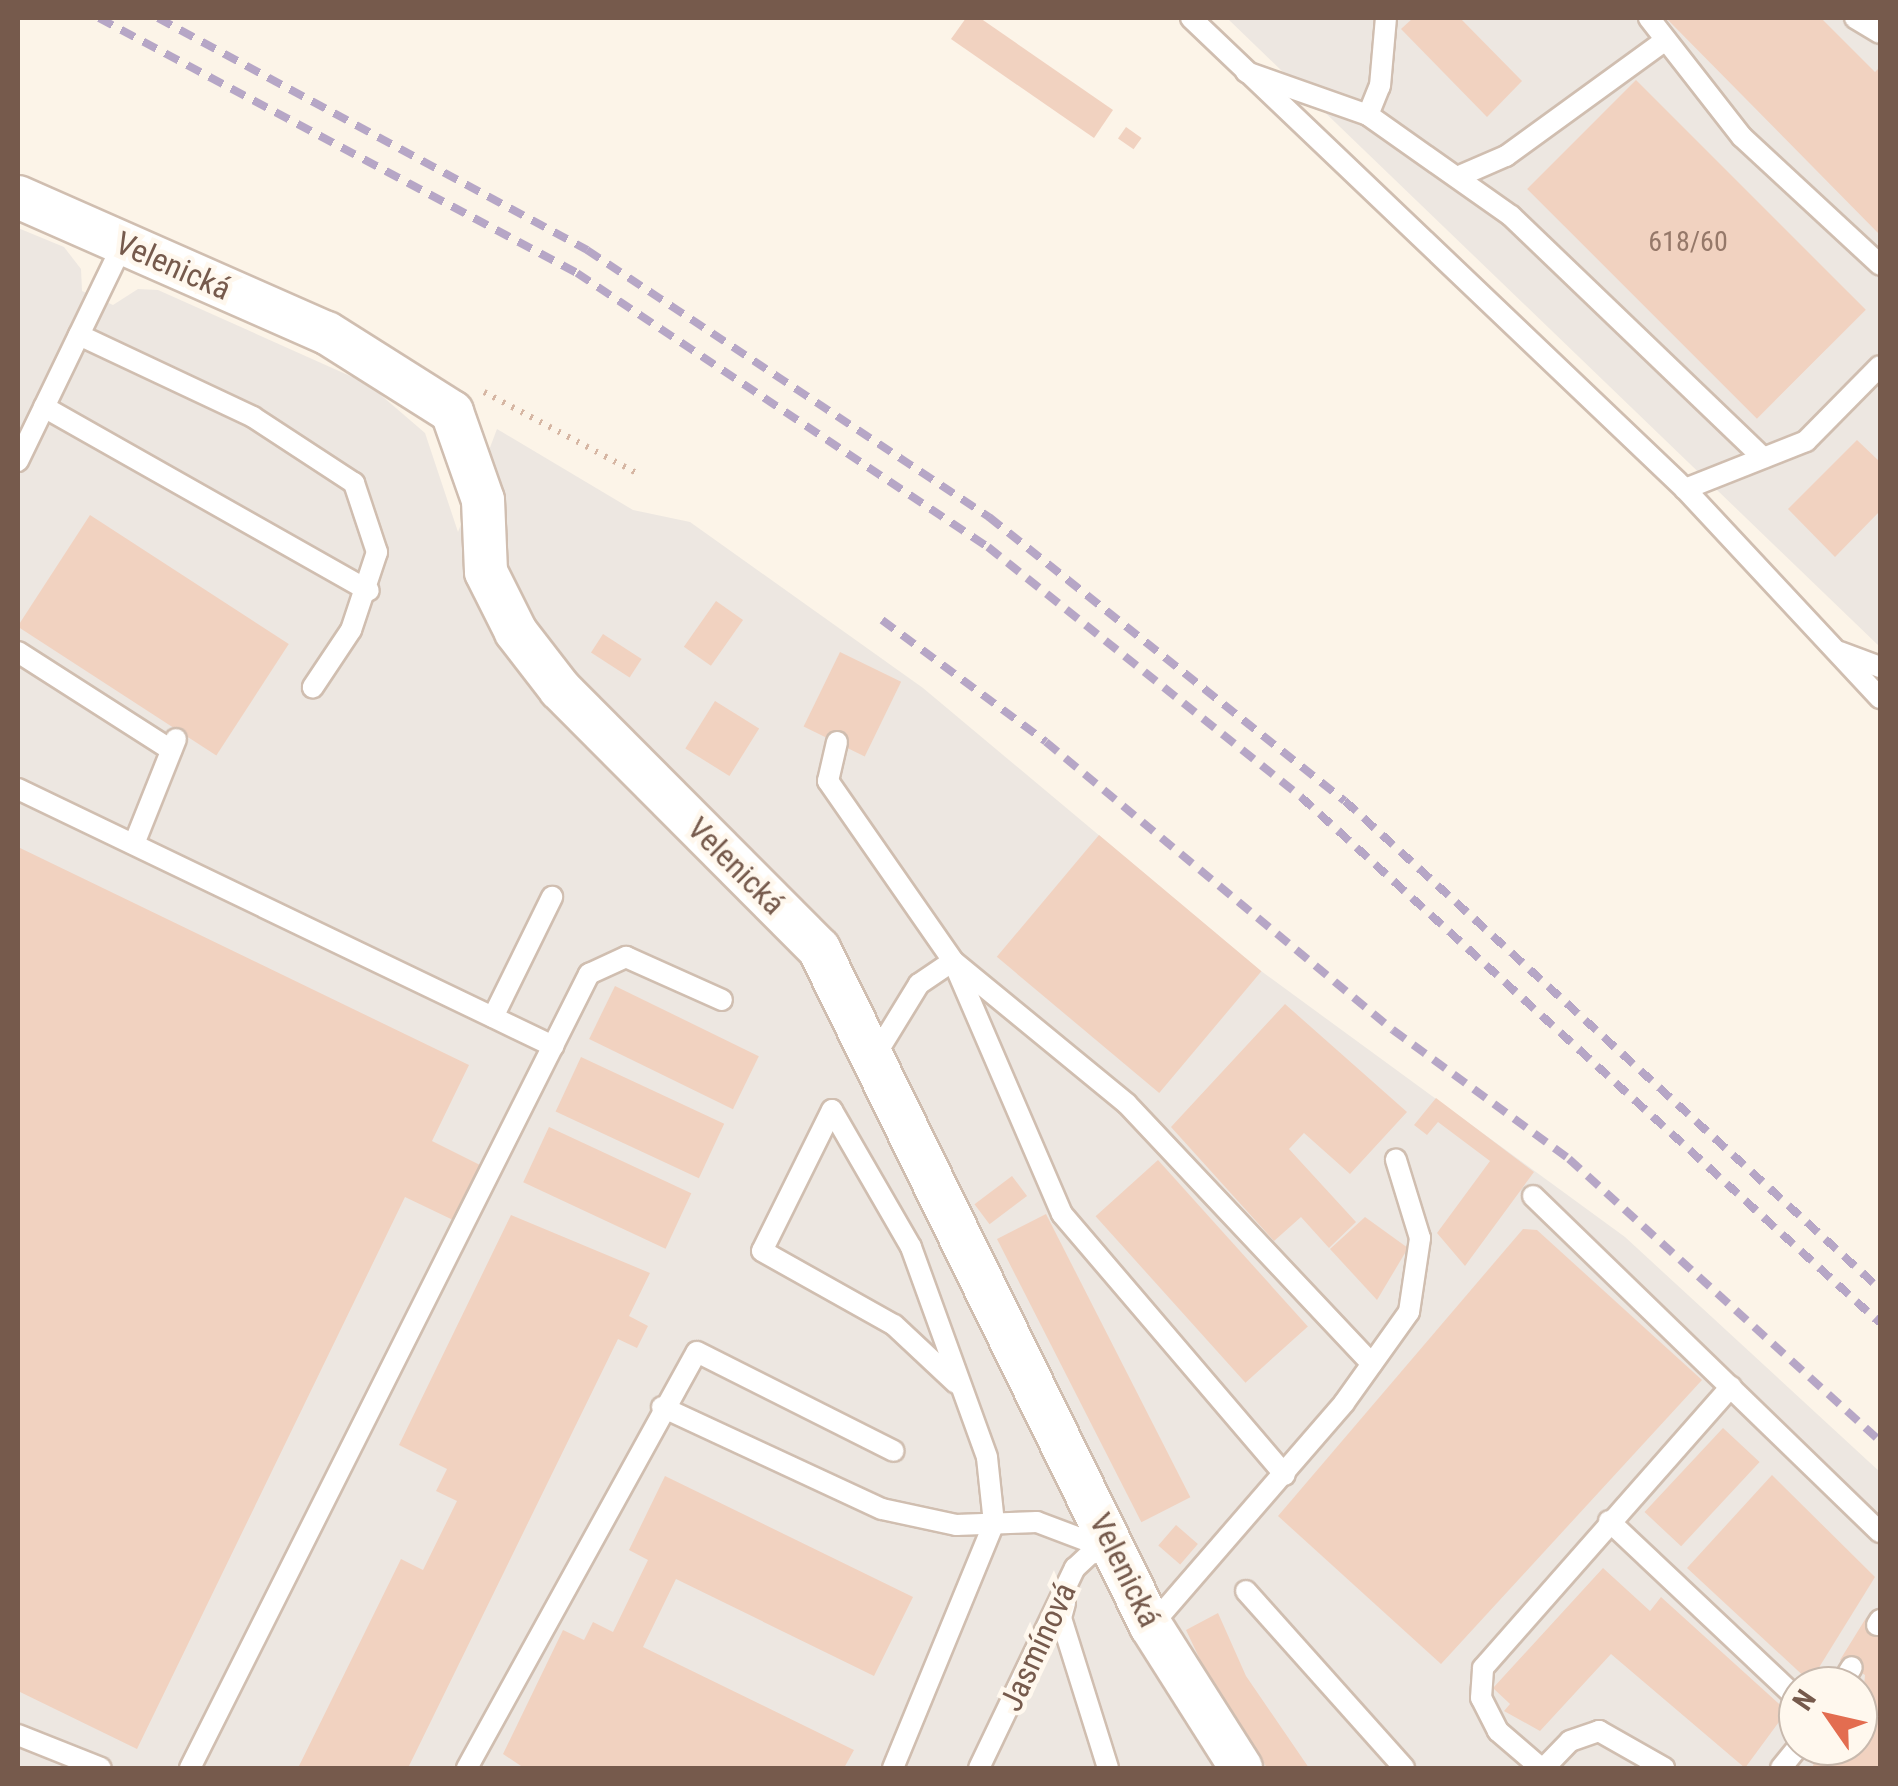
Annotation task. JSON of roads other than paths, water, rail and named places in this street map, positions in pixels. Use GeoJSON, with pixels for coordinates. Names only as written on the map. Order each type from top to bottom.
{"type":"FeatureCollection","features":[{"type":"Feature","properties":{"kind":"street","name":"Velenická"},"geometry":{"type":"LineString","coordinates":[[18,198],[327,332],[452,412],[483,500],[486,572],[516,632],[560,689],[818,949],[1151,1626],[1241,1768]]}},
{"type":"Feature","properties":{"kind":"lane"},"geometry":{"type":"LineString","coordinates":[[1191,18],[1235,67],[1685,489],[1880,698]]}},
{"type":"Feature","properties":{"kind":"lane"},"geometry":{"type":"LineString","coordinates":[[1368,115],[1380,86],[1386,18]]}},
{"type":"Feature","properties":{"kind":"lane"},"geometry":{"type":"LineString","coordinates":[[1649,18],[1663,42],[1742,136],[1880,265]]}},
{"type":"Feature","properties":{"kind":"lane"},"geometry":{"type":"LineString","coordinates":[[1855,18],[1880,33]]}},
{"type":"Feature","properties":{"kind":"lane"},"geometry":{"type":"LineString","coordinates":[[1462,174],[1506,156],[1663,42]]}},
{"type":"Feature","properties":{"kind":"lane"},"geometry":{"type":"LineString","coordinates":[[1235,67],[1368,115],[1462,174],[1763,458]]}},
{"type":"Feature","properties":{"kind":"lane"},"geometry":{"type":"LineString","coordinates":[[18,461],[123,244]]}},
{"type":"Feature","properties":{"kind":"lane"},"geometry":{"type":"LineString","coordinates":[[80,336],[253,417],[354,483],[378,552],[369,592],[313,687]]}},
{"type":"Feature","properties":{"kind":"lane"},"geometry":{"type":"LineString","coordinates":[[1685,489],[1806,441],[1880,366]]}},
{"type":"Feature","properties":{"kind":"lane"},"geometry":{"type":"LineString","coordinates":[[44,407],[369,592]]}},
{"type":"Feature","properties":{"kind":"lane"},"geometry":{"type":"LineString","coordinates":[[1836,650],[1880,668]]}},
{"type":"Feature","properties":{"kind":"lane"},"geometry":{"type":"LineString","coordinates":[[18,652],[48,660],[174,744],[134,844]]}},
{"type":"Feature","properties":{"kind":"lane"},"geometry":{"type":"LineString","coordinates":[[836,742],[828,781],[844,813],[952,961],[1062,1214],[1285,1474]]}},
{"type":"Feature","properties":{"kind":"lane"},"geometry":{"type":"LineString","coordinates":[[18,789],[553,1046]]}},
{"type":"Feature","properties":{"kind":"lane"},"geometry":{"type":"LineString","coordinates":[[493,1017],[552,897]]}},
{"type":"Feature","properties":{"kind":"lane"},"geometry":{"type":"LineString","coordinates":[[190,1768],[553,1046],[604,961],[656,966],[722,1000]]}},
{"type":"Feature","properties":{"kind":"lane"},"geometry":{"type":"LineString","coordinates":[[873,1059],[919,984],[952,961]]}},
{"type":"Feature","properties":{"kind":"lane"},"geometry":{"type":"LineString","coordinates":[[952,961],[1128,1104],[1372,1364]]}},
{"type":"Feature","properties":{"kind":"lane"},"geometry":{"type":"LineString","coordinates":[[893,1768],[994,1523],[988,1457],[956,1383],[911,1247],[832,1110],[762,1251],[894,1324],[956,1383]]}},
{"type":"Feature","properties":{"kind":"lane"},"geometry":{"type":"LineString","coordinates":[[1151,1626],[1285,1474],[1410,1312],[1422,1271],[1396,1160]]}},
{"type":"Feature","properties":{"kind":"lane"},"geometry":{"type":"LineString","coordinates":[[1533,1196],[1880,1532]]}},
{"type":"Feature","properties":{"kind":"lane"},"geometry":{"type":"LineString","coordinates":[[467,1768],[662,1407],[696,1352],[894,1451]]}},
{"type":"Feature","properties":{"kind":"lane"},"geometry":{"type":"LineString","coordinates":[[1664,1768],[1599,1731],[1570,1741],[1543,1768],[1498,1731],[1481,1698],[1483,1668],[1608,1521],[1731,1388]]}},
{"type":"Feature","properties":{"kind":"lane"},"geometry":{"type":"LineString","coordinates":[[662,1407],[882,1509],[1052,1526],[1116,1554]]}},
{"type":"Feature","properties":{"kind":"lane"},"geometry":{"type":"LineString","coordinates":[[1608,1521],[1778,1680]]}},
{"type":"Feature","properties":{"kind":"lane","name":"Jasmínová"},"geometry":{"type":"LineString","coordinates":[[980,1768],[1075,1568],[1090,1553],[1116,1554]]}},
{"type":"Feature","properties":{"kind":"lane"},"geometry":{"type":"LineString","coordinates":[[1075,1568],[1061,1618],[1108,1768]]}},
{"type":"Feature","properties":{"kind":"lane"},"geometry":{"type":"LineString","coordinates":[[1246,1591],[1404,1768]]}},
{"type":"Feature","properties":{"kind":"lane"},"geometry":{"type":"LineString","coordinates":[[18,1735],[101,1768]]}},
{"type":"Feature","properties":{"kind":"railway"},"geometry":{"type":"LineString","coordinates":[[99,18],[577,273],[988,547],[1301,797],[1880,1323]]}},
{"type":"Feature","properties":{"kind":"railway"},"geometry":{"type":"LineString","coordinates":[[158,18],[587,250],[989,517],[1345,801],[1880,1289]]}},
{"type":"Feature","properties":{"kind":"railway"},"geometry":{"type":"LineString","coordinates":[[882,620],[1046,742],[1393,1030],[1569,1159],[1880,1441]]}}]}
